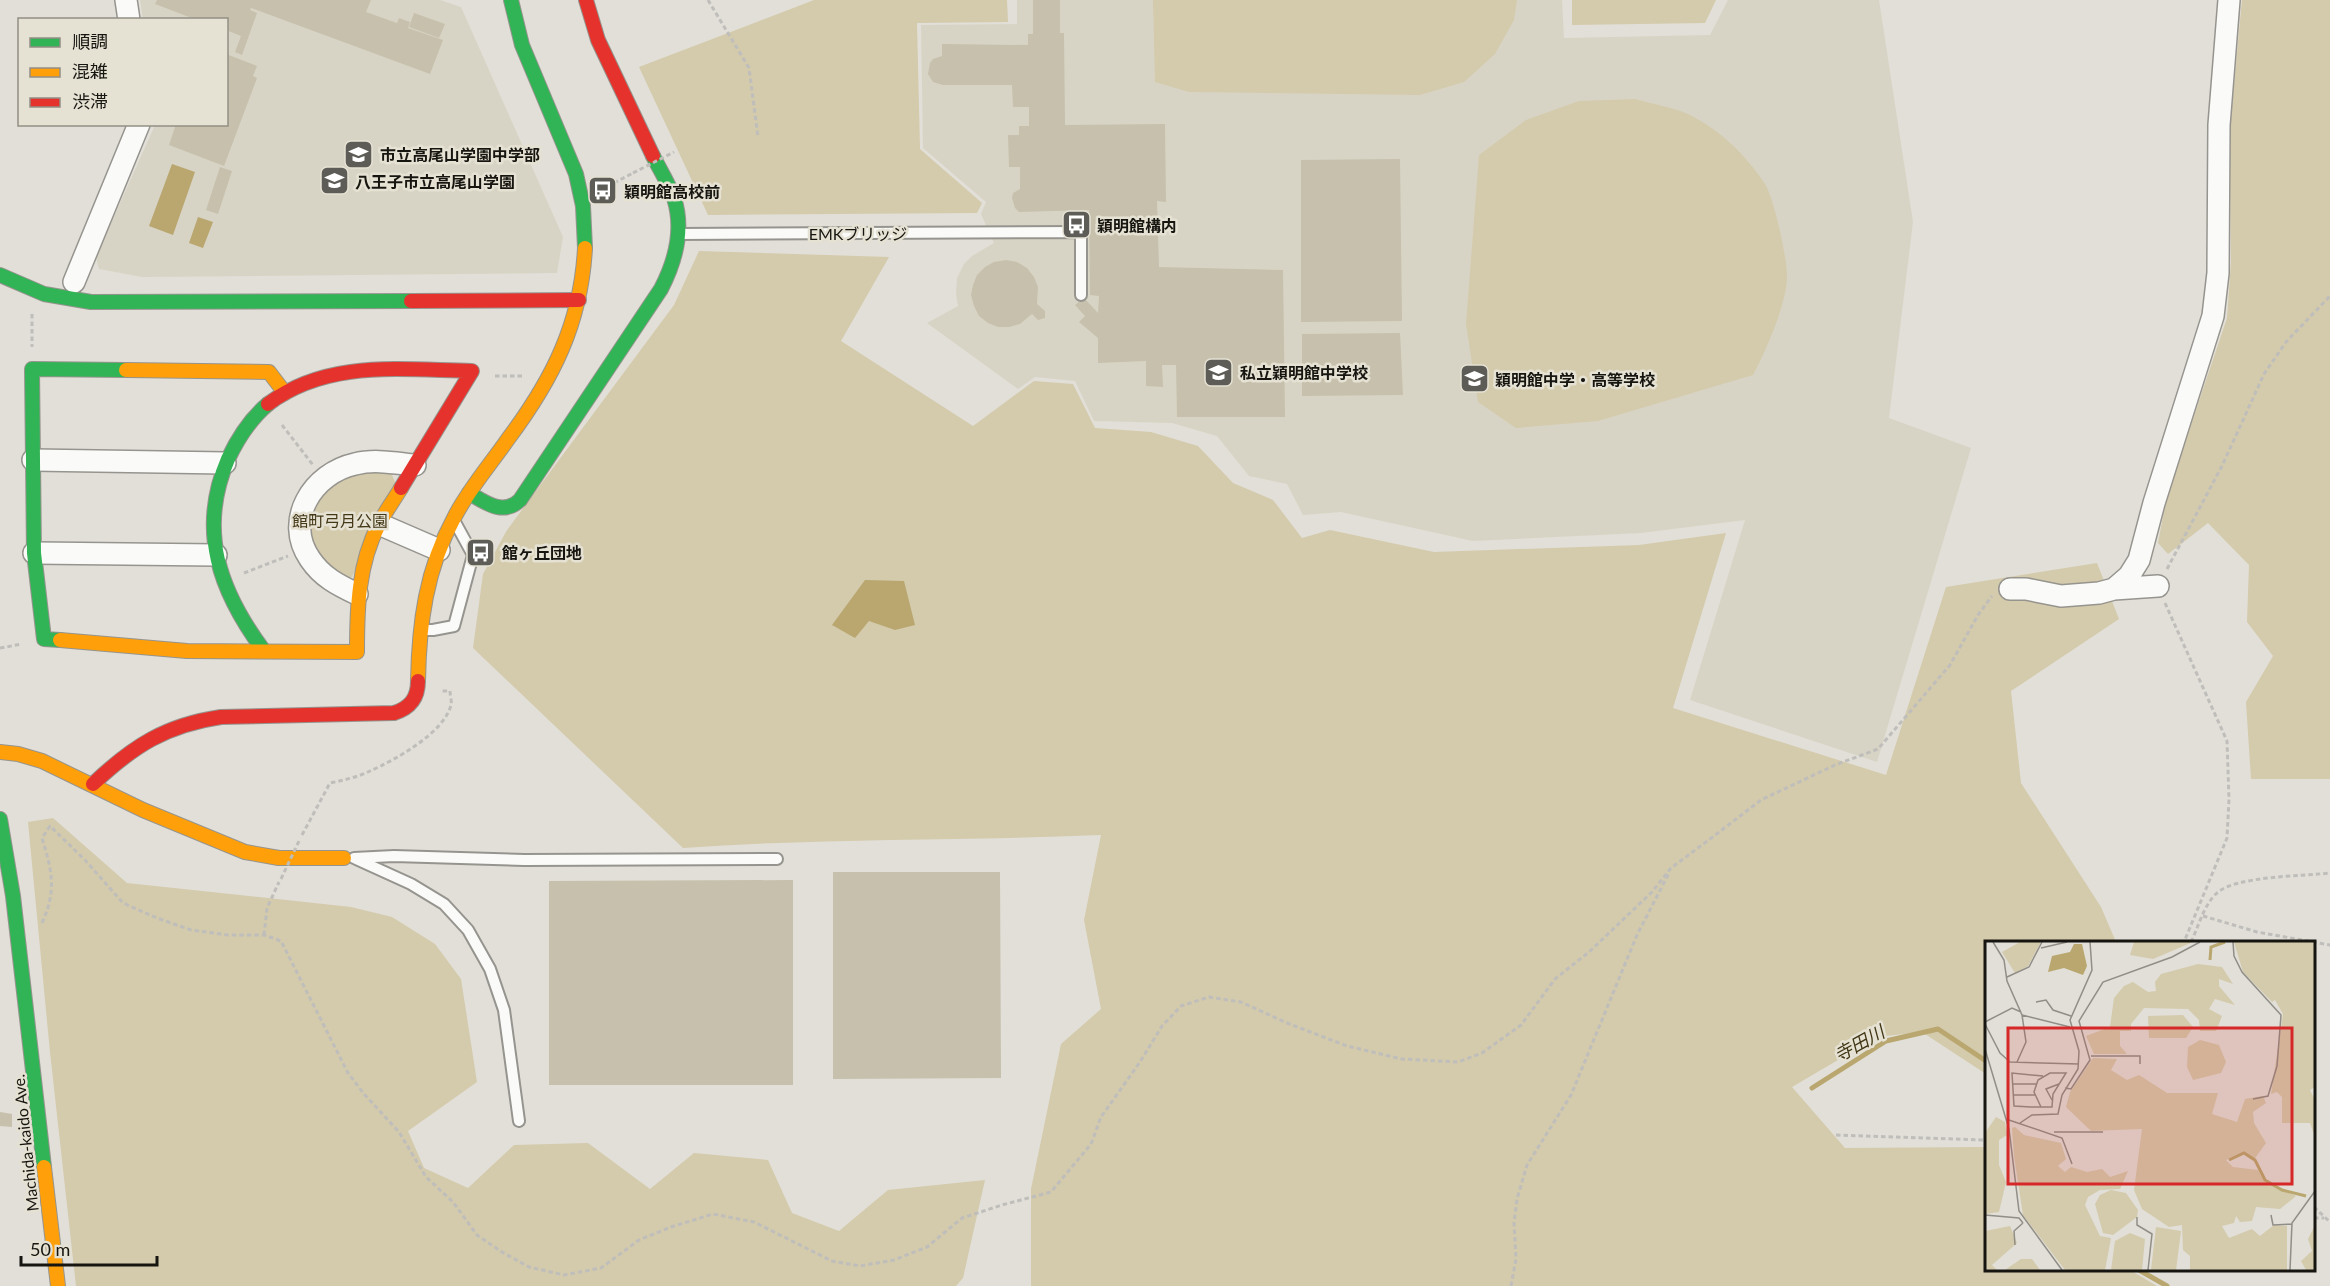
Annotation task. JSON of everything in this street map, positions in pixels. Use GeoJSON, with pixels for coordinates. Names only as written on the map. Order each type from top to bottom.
{"type":"FeatureCollection","features":[{"type":"Feature","properties":{"kind":"street"},"geometry":{"type":"LineString","coordinates":[[126,0],[129,18]]}},
{"type":"Feature","properties":{"kind":"street"},"geometry":{"type":"LineString","coordinates":[[93,784],[150,739],[183,724],[222,717],[395,713],[411,705],[418,691],[420,630],[426,591],[439,550],[453,519],[470,493],[546,387],[569,339],[579,300],[585,257],[581,192],[574,167],[527,61],[516,28],[511,0]]}},
{"type":"Feature","properties":{"kind":"street"},"geometry":{"type":"LineString","coordinates":[[470,493],[498,508],[515,506],[661,290],[673,266],[679,234],[674,199],[598,40],[586,0]]}},
{"type":"Feature","properties":{"kind":"street"},"geometry":{"type":"LineString","coordinates":[[2114,589],[2129,576],[2139,560],[2154,503],[2213,316],[2218,273],[2219,125],[2229,0]]}},
{"type":"Feature","properties":{"kind":"street"},"geometry":{"type":"LineString","coordinates":[[74,282],[138,126]]}},
{"type":"Feature","properties":{"kind":"street"},"geometry":{"type":"LineString","coordinates":[[0,275],[42,294],[91,302],[579,300]]}},
{"type":"Feature","properties":{"kind":"street"},"geometry":{"type":"LineString","coordinates":[[264,651],[250,634],[222,581],[212,525],[215,496],[225,463],[244,428],[266,406],[285,393],[314,380],[342,373],[375,370],[472,371],[379,524],[361,568],[357,594],[357,652],[187,651],[44,639],[34,552],[32,369],[269,372],[285,393]]}},
{"type":"Feature","properties":{"kind":"street"},"geometry":{"type":"LineString","coordinates":[[33,460],[225,463]]}},
{"type":"Feature","properties":{"kind":"street"},"geometry":{"type":"LineString","coordinates":[[357,594],[333,583],[324,576],[304,550],[301,516],[305,502],[313,488],[324,478],[356,463],[390,462],[415,465]]}},
{"type":"Feature","properties":{"kind":"street"},"geometry":{"type":"LineString","coordinates":[[379,524],[439,550]]}},
{"type":"Feature","properties":{"kind":"street"},"geometry":{"type":"LineString","coordinates":[[34,552],[216,555]]}},
{"type":"Feature","properties":{"kind":"street"},"geometry":{"type":"LineString","coordinates":[[2010,589],[2026,589],[2061,597],[2114,589],[2158,586]]}},
{"type":"Feature","properties":{"kind":"street"},"geometry":{"type":"LineString","coordinates":[[0,752],[42,761],[143,810],[245,852],[279,858],[349,858]]}},
{"type":"Feature","properties":{"kind":"street","name":"Machida-kaido Ave."},"geometry":{"type":"LineString","coordinates":[[0,819],[15,908],[58,1286]]}},
{"type":"Feature","properties":{"kind":"lane","name":"EMKブリッジ"},"geometry":{"type":"LineString","coordinates":[[679,234],[1081,232],[1081,295]]}},
{"type":"Feature","properties":{"kind":"lane"},"geometry":{"type":"LineString","coordinates":[[420,630],[454,626],[473,555],[453,519]]}},
{"type":"Feature","properties":{"kind":"lane"},"geometry":{"type":"LineString","coordinates":[[349,858],[394,856],[524,860],[777,859]]}},
{"type":"Feature","properties":{"kind":"lane"},"geometry":{"type":"LineString","coordinates":[[349,858],[411,884],[444,904],[468,930],[490,969],[504,1010],[519,1121]]}},
{"type":"Feature","properties":{"kind":"path"},"geometry":{"type":"LineString","coordinates":[[708,0],[749,68],[758,137]]}},
{"type":"Feature","properties":{"kind":"path"},"geometry":{"type":"LineString","coordinates":[[614,183],[674,152]]}},
{"type":"Feature","properties":{"kind":"path"},"geometry":{"type":"LineString","coordinates":[[2184,941],[2228,838],[2227,741],[2158,586],[2222,466],[2264,374],[2286,342],[2330,296]]}},
{"type":"Feature","properties":{"kind":"path"},"geometry":{"type":"LineString","coordinates":[[32,308],[32,339]]}},
{"type":"Feature","properties":{"kind":"path"},"geometry":{"type":"LineString","coordinates":[[496,376],[524,376]]}},
{"type":"Feature","properties":{"kind":"path"},"geometry":{"type":"LineString","coordinates":[[266,406],[324,478]]}},
{"type":"Feature","properties":{"kind":"path"},"geometry":{"type":"LineString","coordinates":[[222,581],[304,550]]}},
{"type":"Feature","properties":{"kind":"path"},"geometry":{"type":"LineString","coordinates":[[36,930],[50,907],[53,884],[42,838],[50,826],[85,860],[123,903],[191,930],[228,935],[264,935],[281,941],[353,1080],[399,1132],[426,1177],[453,1202],[477,1235],[529,1267],[564,1275],[601,1268],[639,1240],[713,1214],[754,1222],[832,1261],[860,1266],[894,1260],[927,1247],[962,1218],[1002,1204],[1051,1192],[1091,1144],[1101,1117],[1162,1026],[1181,1006],[1209,997],[1241,1002],[1347,1046],[1402,1059],[1458,1062],[1482,1053],[1521,1025],[1555,980],[1589,952],[1652,892],[1671,868],[1761,800],[1835,765],[1878,749],[1950,665],[1978,615],[1994,593],[2010,589]]}},
{"type":"Feature","properties":{"kind":"path"},"geometry":{"type":"LineString","coordinates":[[305,828],[330,783],[368,772],[397,757],[421,742],[438,726],[451,705],[450,691],[418,691]]}},
{"type":"Feature","properties":{"kind":"path"},"geometry":{"type":"LineString","coordinates":[[264,935],[267,908],[299,841]]}},
{"type":"Feature","properties":{"kind":"path"},"geometry":{"type":"LineString","coordinates":[[1511,1286],[1516,1259],[1514,1223],[1517,1199],[1527,1165],[1571,1095],[1633,945],[1671,868]]}},
{"type":"Feature","properties":{"kind":"path"},"geometry":{"type":"LineString","coordinates":[[2191,941],[2217,893],[2236,883],[2330,873]]}},
{"type":"Feature","properties":{"kind":"path"},"geometry":{"type":"LineString","coordinates":[[2203,916],[2256,932],[2307,941]]}},
{"type":"Feature","properties":{"kind":"path"},"geometry":{"type":"LineString","coordinates":[[2315,942],[2330,945]]}},
{"type":"Feature","properties":{"kind":"path"},"geometry":{"type":"LineString","coordinates":[[1836,1135],[1985,1140]]}},
{"type":"Feature","properties":{"kind":"path"},"geometry":{"type":"LineString","coordinates":[[2315,1209],[2330,1222]]}},
{"type":"Feature","properties":{"kind":"path"},"geometry":{"type":"LineString","coordinates":[[2315,1218],[2324,1218]]}},
{"type":"Feature","properties":{"kind":"shaded area","name":"八王子市立高尾山学園"},"geometry":{"type":"Polygon","coordinates":[[[140,0],[440,0],[461,7],[563,237],[557,273],[142,277],[99,269],[96,257],[155,126],[228,126],[228,18],[143,18],[140,0]]]}},
{"type":"Feature","properties":{"kind":"shaded area","name":"穎明館中学・高等学校"},"geometry":{"type":"Polygon","coordinates":[[[1017,0],[1562,0],[1564,38],[1710,35],[1728,0],[1879,0],[1913,222],[1889,418],[1971,448],[1877,762],[1690,700],[1745,520],[1641,533],[1473,541],[1341,512],[1303,515],[1287,484],[1249,476],[1217,436],[1172,423],[1094,421],[1075,381],[1035,377],[1018,389],[927,323],[958,306],[957,278],[964,264],[972,256],[994,243],[981,214],[986,202],[923,148],[921,25],[1017,24],[1017,0]]]}},
{"type":"Feature","properties":{"kind":"shaded area"},"geometry":{"type":"Polygon","coordinates":[[[172,164],[195,172],[173,235],[149,226],[172,164]]]}},
{"type":"Feature","properties":{"kind":"shaded area"},"geometry":{"type":"Polygon","coordinates":[[[198,217],[213,222],[203,248],[189,243],[198,217]]]}},
{"type":"Feature","properties":{"kind":"shaded area"},"geometry":{"type":"Polygon","coordinates":[[[865,580],[904,581],[915,625],[895,630],[869,621],[855,638],[832,625],[865,580]]]}},
{"type":"Feature","properties":{"kind":"green space"},"geometry":{"type":"Polygon","coordinates":[[[814,0],[1007,0],[1008,22],[917,23],[920,149],[982,203],[977,213],[708,215],[639,67],[814,0]]]}},
{"type":"Feature","properties":{"kind":"green space"},"geometry":{"type":"Polygon","coordinates":[[[1153,0],[1517,0],[1514,20],[1495,54],[1464,82],[1420,95],[1189,92],[1155,82],[1153,0]]]}},
{"type":"Feature","properties":{"kind":"green space"},"geometry":{"type":"Polygon","coordinates":[[[1572,0],[1716,0],[1705,23],[1572,25],[1572,0]]]}},
{"type":"Feature","properties":{"kind":"green space"},"geometry":{"type":"Polygon","coordinates":[[[2242,0],[2330,0],[2330,779],[2251,779],[2246,702],[2273,656],[2247,622],[2249,565],[2208,523],[2168,554],[2158,543],[2167,496],[2227,318],[2231,262],[2230,128],[2242,0]]]}},
{"type":"Feature","properties":{"kind":"green space"},"geometry":{"type":"Polygon","coordinates":[[[1635,99],[1688,114],[1710,127],[1740,153],[1765,184],[1776,215],[1787,276],[1784,299],[1775,327],[1753,375],[1598,421],[1516,428],[1478,402],[1466,324],[1479,155],[1526,120],[1579,101],[1635,99]]]}},
{"type":"Feature","properties":{"kind":"green space"},"geometry":{"type":"Polygon","coordinates":[[[699,251],[889,257],[841,341],[973,426],[1034,381],[1073,384],[1095,428],[1151,432],[1198,446],[1233,483],[1273,500],[1302,538],[1330,530],[1434,552],[1639,545],[1726,533],[1673,708],[1886,775],[1946,587],[2097,563],[2119,619],[2011,691],[2021,783],[2101,907],[2116,941],[1985,941],[1985,1073],[1922,1032],[1877,1037],[1792,1087],[1845,1148],[1985,1147],[1985,1271],[2132,1271],[2157,1286],[1031,1286],[1031,1189],[1061,1044],[1101,1009],[1084,920],[1101,835],[683,848],[473,648],[483,574],[507,530],[674,305],[699,251]]]}},
{"type":"Feature","properties":{"kind":"green space","name":"館町弓月公園"},"geometry":{"type":"Polygon","coordinates":[[[358,468],[389,468],[395,482],[352,577],[340,581],[323,568],[308,528],[311,508],[329,484],[358,468]]]}},
{"type":"Feature","properties":{"kind":"green space"},"geometry":{"type":"Polygon","coordinates":[[[53,818],[127,883],[351,907],[392,917],[435,944],[461,979],[477,1082],[408,1131],[424,1168],[468,1188],[514,1145],[588,1143],[650,1189],[694,1153],[768,1160],[792,1213],[839,1231],[888,1190],[985,1180],[963,1278],[956,1286],[76,1286],[28,822],[53,818]]]}},
{"type":"Feature","properties":{"kind":"building"},"geometry":{"type":"Polygon","coordinates":[[[157,0],[371,0],[366,12],[397,23],[399,18],[410,22],[408,28],[443,40],[430,74],[251,8],[250,10],[257,13],[242,55],[235,52],[241,36],[228,31],[228,18],[192,18],[155,4],[157,0]]]}},
{"type":"Feature","properties":{"kind":"building"},"geometry":{"type":"Polygon","coordinates":[[[1033,0],[1060,0],[1060,33],[1064,33],[1065,125],[1165,124],[1166,202],[1157,201],[1159,267],[1283,270],[1285,417],[1177,417],[1176,365],[1162,365],[1163,387],[1146,386],[1146,361],[1098,363],[1098,338],[1079,322],[1085,316],[1075,305],[1084,298],[1098,313],[1099,296],[1090,295],[1089,210],[1019,212],[1012,198],[1013,193],[1020,189],[1020,167],[1009,167],[1008,135],[1019,135],[1019,126],[1029,126],[1029,107],[1013,107],[1012,85],[943,85],[933,82],[928,74],[933,59],[942,56],[942,44],[1028,45],[1028,34],[1033,34],[1033,0]]]}},
{"type":"Feature","properties":{"kind":"building"},"geometry":{"type":"Polygon","coordinates":[[[414,13],[445,24],[439,38],[409,27],[414,13]]]}},
{"type":"Feature","properties":{"kind":"building"},"geometry":{"type":"Polygon","coordinates":[[[228,55],[257,66],[253,76],[257,78],[224,166],[169,145],[175,126],[228,126],[228,55]]]}},
{"type":"Feature","properties":{"kind":"building"},"geometry":{"type":"Polygon","coordinates":[[[1400,159],[1402,321],[1301,322],[1301,160],[1400,159]]]}},
{"type":"Feature","properties":{"kind":"building"},"geometry":{"type":"Polygon","coordinates":[[[220,167],[232,171],[218,214],[206,210],[220,167]]]}},
{"type":"Feature","properties":{"kind":"building"},"geometry":{"type":"Polygon","coordinates":[[[1006,260],[1017,262],[1027,268],[1034,277],[1038,287],[1037,304],[1045,311],[1045,318],[1038,320],[1032,314],[1020,324],[998,327],[979,316],[971,295],[977,275],[994,262],[1006,260]]]}},
{"type":"Feature","properties":{"kind":"building"},"geometry":{"type":"Polygon","coordinates":[[[1400,333],[1403,395],[1302,396],[1302,334],[1400,333]]]}},
{"type":"Feature","properties":{"kind":"building"},"geometry":{"type":"Polygon","coordinates":[[[833,872],[1000,872],[1001,1078],[833,1079],[833,872]]]}},
{"type":"Feature","properties":{"kind":"building"},"geometry":{"type":"Polygon","coordinates":[[[793,880],[793,1085],[549,1085],[549,881],[793,880]]]}},
{"type":"Feature","properties":{"kind":"building"},"geometry":{"type":"Polygon","coordinates":[[[0,1112],[12,1114],[12,1127],[0,1126],[0,1112]]]}},
{"type":"Feature","properties":{"kind":"waterway","name":"寺田川"},"geometry":{"type":"LineString","coordinates":[[1812,1088],[1886,1041],[1938,1029],[1985,1060]]}},
{"type":"Feature","properties":{"kind":"waterway","name":"寺田川"},"geometry":{"type":"LineString","coordinates":[[2141,1271],[2167,1286]]}},
{"type":"Feature","properties":{"kind":"traffic: fast"},"geometry":{"type":"LineString","coordinates":[[511,0],[522,45],[576,174],[583,206],[585,248]]}},
{"type":"Feature","properties":{"kind":"traffic: fast"},"geometry":{"type":"LineString","coordinates":[[469,493],[488,504],[501,507],[514,505],[520,500],[661,289],[674,257],[678,222],[674,198],[653,156]]}},
{"type":"Feature","properties":{"kind":"traffic: fast"},"geometry":{"type":"LineString","coordinates":[[0,275],[44,294],[91,302],[411,301]]}},
{"type":"Feature","properties":{"kind":"traffic: fast"},"geometry":{"type":"LineString","coordinates":[[60,640],[44,639],[34,553],[32,369],[126,370]]}},
{"type":"Feature","properties":{"kind":"traffic: fast"},"geometry":{"type":"LineString","coordinates":[[264,651],[235,606],[225,583],[214,536],[214,511],[219,486],[232,451],[250,422],[268,404]]}},
{"type":"Feature","properties":{"kind":"traffic: fast"},"geometry":{"type":"LineString","coordinates":[[0,819],[13,896],[44,1167]]}},
{"type":"Feature","properties":{"kind":"traffic: slow"},"geometry":{"type":"LineString","coordinates":[[418,681],[422,618],[431,577],[444,537],[466,498],[524,417],[551,372],[571,326],[578,301],[585,248]]}},
{"type":"Feature","properties":{"kind":"traffic: slow"},"geometry":{"type":"LineString","coordinates":[[126,370],[269,372],[285,393]]}},
{"type":"Feature","properties":{"kind":"traffic: slow"},"geometry":{"type":"LineString","coordinates":[[60,640],[187,651],[357,652],[358,603],[367,555],[379,524],[401,488]]}},
{"type":"Feature","properties":{"kind":"traffic: slow"},"geometry":{"type":"LineString","coordinates":[[0,752],[18,754],[42,761],[143,810],[245,852],[279,858],[344,858]]}},
{"type":"Feature","properties":{"kind":"traffic: slow"},"geometry":{"type":"LineString","coordinates":[[44,1167],[58,1286]]}},
{"type":"Feature","properties":{"kind":"traffic: jam"},"geometry":{"type":"LineString","coordinates":[[586,0],[598,40],[653,156]]}},
{"type":"Feature","properties":{"kind":"traffic: jam"},"geometry":{"type":"LineString","coordinates":[[411,301],[579,300]]}},
{"type":"Feature","properties":{"kind":"traffic: jam"},"geometry":{"type":"LineString","coordinates":[[268,404],[291,390],[315,380],[340,374],[393,369],[472,371],[401,488]]}},
{"type":"Feature","properties":{"kind":"traffic: jam"},"geometry":{"type":"LineString","coordinates":[[93,784],[137,748],[151,739],[183,726],[221,717],[394,713],[412,702],[418,681]]}},
{"type":"Feature","properties":{"kind":"place","name":"市立高尾山学園中学部"},"geometry":{"type":"Point","coordinates":[359,154]}},
{"type":"Feature","properties":{"kind":"place","name":"八王子市立高尾山学園"},"geometry":{"type":"Point","coordinates":[334,181]}},
{"type":"Feature","properties":{"kind":"place","name":"穎明館高校前"},"geometry":{"type":"Point","coordinates":[603,191]}},
{"type":"Feature","properties":{"kind":"place","name":"穎明館構内"},"geometry":{"type":"Point","coordinates":[1076,225]}},
{"type":"Feature","properties":{"kind":"place","name":"私立穎明館中学校"},"geometry":{"type":"Point","coordinates":[1219,372]}},
{"type":"Feature","properties":{"kind":"place","name":"穎明館中学・高等学校"},"geometry":{"type":"Point","coordinates":[1474,379]}},
{"type":"Feature","properties":{"kind":"place","name":"館ヶ丘団地"},"geometry":{"type":"Point","coordinates":[481,552]}}]}
